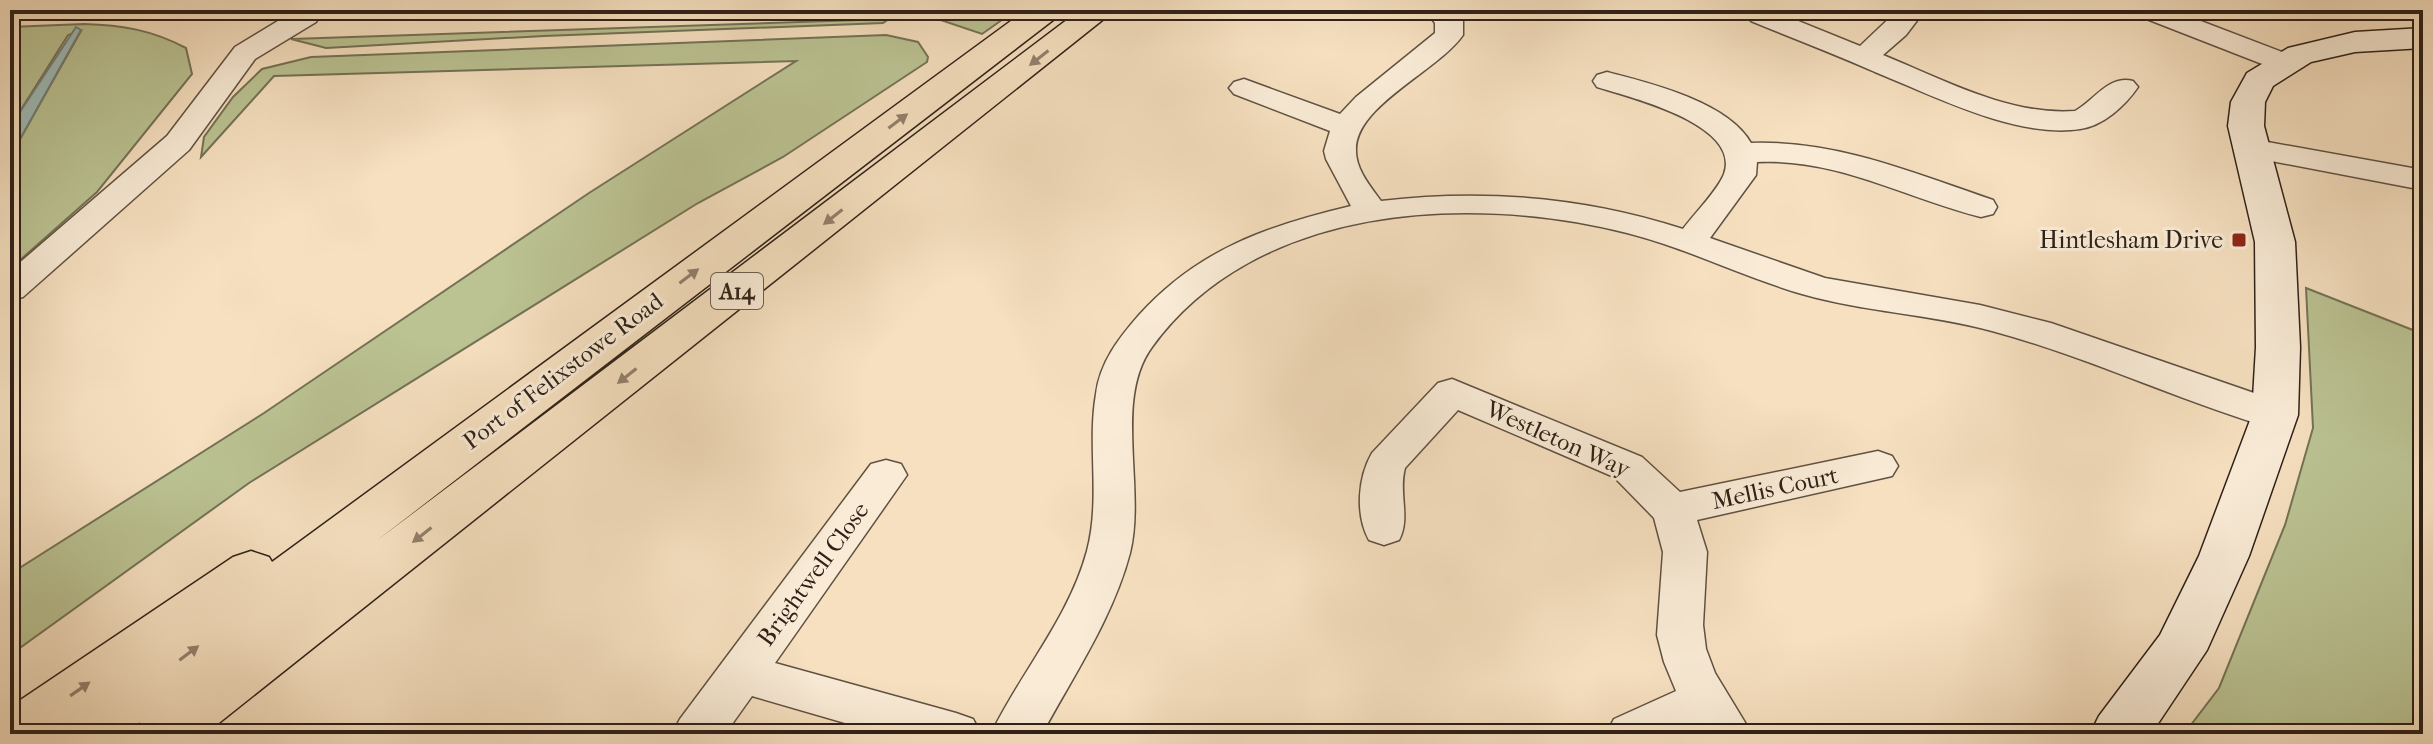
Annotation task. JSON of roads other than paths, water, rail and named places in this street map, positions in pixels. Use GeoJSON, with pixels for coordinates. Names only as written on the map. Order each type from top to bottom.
{"type":"FeatureCollection","features":[{"type":"Feature","properties":{"kind":"highway","name":"Port of Felixstowe Road"},"geometry":{"type":"LineString","coordinates":[[82,734],[1046,10]]}},
{"type":"Feature","properties":{"kind":"highway","name":"Port of Felixstowe Road"},"geometry":{"type":"LineString","coordinates":[[163,734],[1100,10]]}},
{"type":"Feature","properties":{"kind":"highway"},"geometry":{"type":"LineString","coordinates":[[16,734],[413,457],[604,339]]}},
{"type":"Feature","properties":{"kind":"highway"},"geometry":{"type":"LineString","coordinates":[[212,734],[374,572]]}},
{"type":"Feature","properties":{"kind":"street"},"geometry":{"type":"LineString","coordinates":[[1372,212],[1345,168],[1340,152],[1346,127],[1354,115],[1443,43],[1451,27],[1446,16],[1438,10]]}},
{"type":"Feature","properties":{"kind":"street"},"geometry":{"type":"LineString","coordinates":[[1864,57],[1912,10]]}},
{"type":"Feature","properties":{"kind":"street"},"geometry":{"type":"LineString","coordinates":[[2148,10],[2285,63]]}},
{"type":"Feature","properties":{"kind":"street"},"geometry":{"type":"LineString","coordinates":[[1760,15],[2003,110],[2047,121],[2070,121],[2090,116],[2123,87]]}},
{"type":"Feature","properties":{"kind":"street"},"geometry":{"type":"LineString","coordinates":[[10,289],[178,143],[245,53],[306,16]]}},
{"type":"Feature","properties":{"kind":"street"},"geometry":{"type":"LineString","coordinates":[[2119,734],[2180,650],[2224,556],[2275,415],[2278,347],[2275,242],[2246,126],[2248,102],[2259,80],[2285,63],[2337,44],[2423,38]]}},
{"type":"Feature","properties":{"kind":"street"},"geometry":{"type":"LineString","coordinates":[[1607,81],[1704,115],[1737,143],[1743,153],[1745,163],[1740,175],[1690,243]]}},
{"type":"Feature","properties":{"kind":"street"},"geometry":{"type":"LineString","coordinates":[[1244,88],[1346,127]]}},
{"type":"Feature","properties":{"kind":"street"},"geometry":{"type":"LineString","coordinates":[[2251,148],[2416,179],[2423,210]]}},
{"type":"Feature","properties":{"kind":"street"},"geometry":{"type":"LineString","coordinates":[[1743,153],[1780,150],[1811,153],[1983,204]]}},
{"type":"Feature","properties":{"kind":"street"},"geometry":{"type":"LineString","coordinates":[[1016,734],[1102,572],[1114,528],[1116,501],[1111,412],[1116,385],[1135,343],[1162,310],[1205,273],[1230,257],[1306,227],[1372,212],[1463,204],[1540,208],[1628,223],[1823,288],[1974,315],[2050,335],[2275,415]]}},
{"type":"Feature","properties":{"kind":"street","name":"Westleton Way"},"geometry":{"type":"LineString","coordinates":[[1384,529],[1381,480],[1386,463],[1452,392],[1628,467],[1652,486],[1673,509],[1683,531],[1687,555],[1679,632],[1687,667],[1716,717]]}},
{"type":"Feature","properties":{"kind":"street","name":"Mellis Court"},"geometry":{"type":"LineString","coordinates":[[1673,509],[1878,466]]}},
{"type":"Feature","properties":{"kind":"street","name":"Brightwell Close"},"geometry":{"type":"LineString","coordinates":[[697,734],[886,475]]}},
{"type":"Feature","properties":{"kind":"street","name":"Brightwell Close"},"geometry":{"type":"LineString","coordinates":[[741,673],[956,734]]}},
{"type":"Feature","properties":{"kind":"street"},"geometry":{"type":"LineString","coordinates":[[1631,734],[1716,717]]}},
{"type":"Feature","properties":{"kind":"water"},"geometry":{"type":"Polygon","coordinates":[[[76,27],[81,30],[10,157],[10,127],[76,27]]]}},
{"type":"Feature","properties":{"kind":"place","name":"Hintlesham Drive"},"geometry":{"type":"Point","coordinates":[2239,240]}}]}
